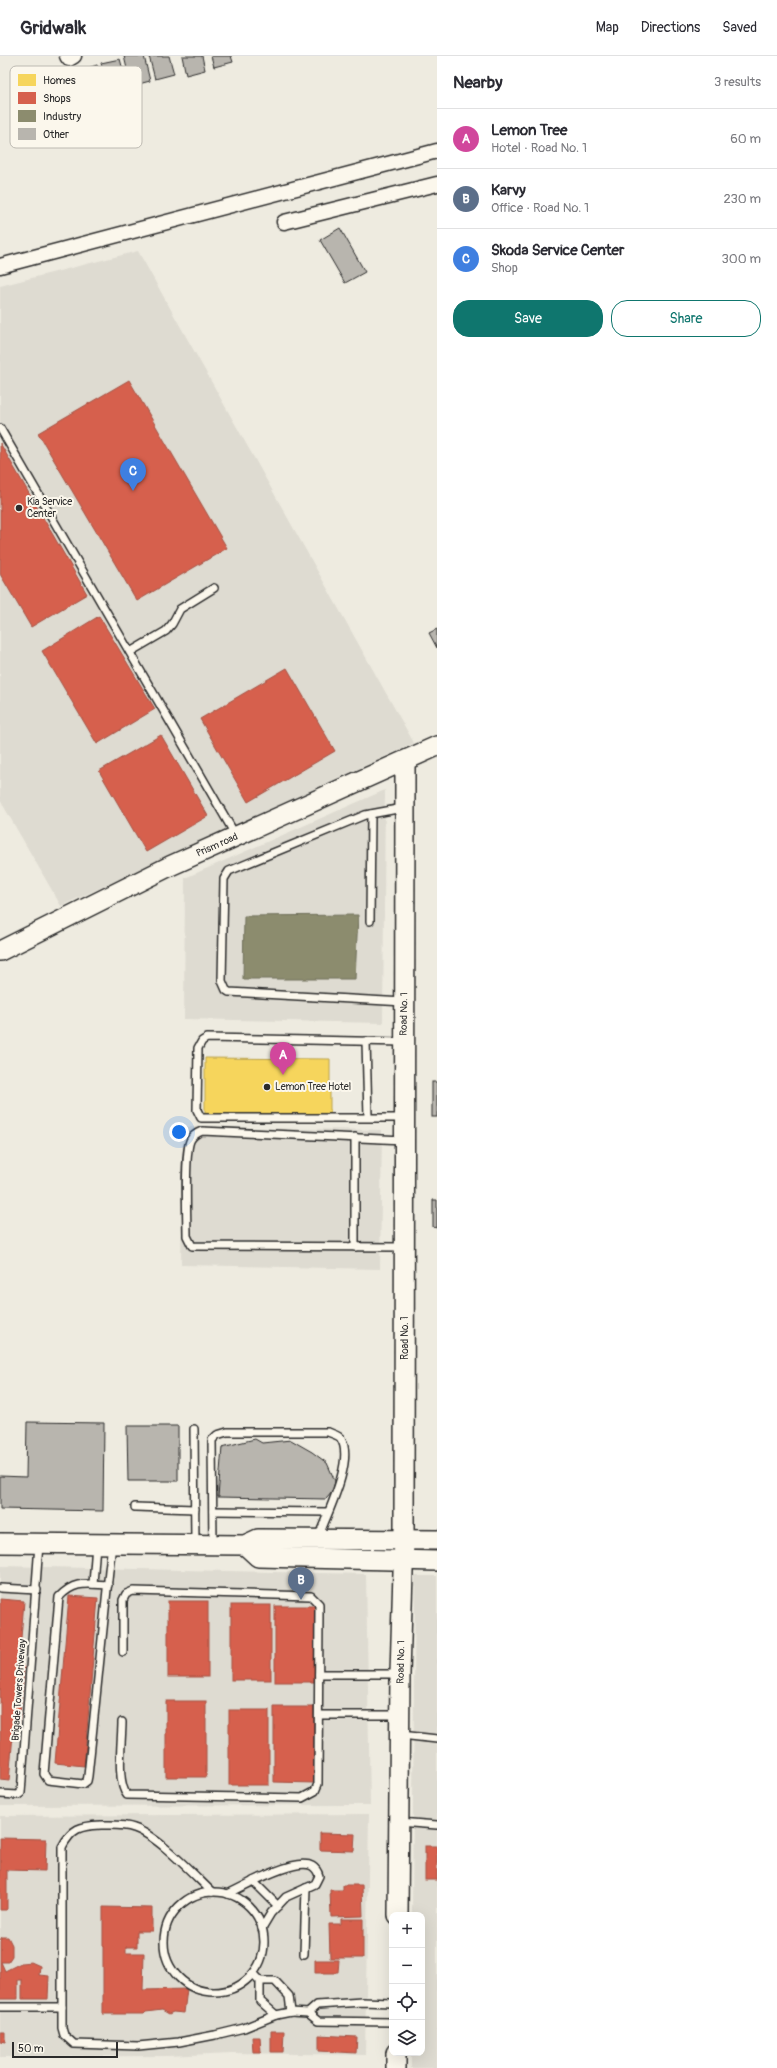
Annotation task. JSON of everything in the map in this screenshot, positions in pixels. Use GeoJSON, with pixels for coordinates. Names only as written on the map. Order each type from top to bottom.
{"type":"FeatureCollection","features":[{"type":"Feature","properties":{"kind":"street"},"geometry":{"type":"LineString","coordinates":[[67,56],[69,59],[74,56]]}},
{"type":"Feature","properties":{"kind":"street"},"geometry":{"type":"LineString","coordinates":[[0,266],[437,151]]}},
{"type":"Feature","properties":{"kind":"street"},"geometry":{"type":"LineString","coordinates":[[284,222],[437,184]]}},
{"type":"Feature","properties":{"kind":"street","name":"Prism road"},"geometry":{"type":"LineString","coordinates":[[0,951],[170,866],[437,746]]}},
{"type":"Feature","properties":{"kind":"street","name":"Road No. 1"},"geometry":{"type":"LineString","coordinates":[[398,1912],[398,1822],[401,1735],[400,1674],[404,1538],[405,761]]}},
{"type":"Feature","properties":{"kind":"street"},"geometry":{"type":"LineString","coordinates":[[0,1543],[245,1545],[258,1539],[317,1540],[404,1538],[437,1540]]}},
{"type":"Feature","properties":{"kind":"street"},"geometry":{"type":"LineString","coordinates":[[245,1545],[258,1557],[437,1561]]}},
{"type":"Feature","properties":{"kind":"street"},"geometry":{"type":"LineString","coordinates":[[396,2056],[396,2068]]}},
{"type":"Feature","properties":{"kind":"lane"},"geometry":{"type":"LineString","coordinates":[[0,428],[236,836]]}},
{"type":"Feature","properties":{"kind":"lane"},"geometry":{"type":"LineString","coordinates":[[130,652],[166,631],[172,624],[180,609],[214,588]]}},
{"type":"Feature","properties":{"kind":"lane"},"geometry":{"type":"LineString","coordinates":[[405,807],[371,814],[229,871],[224,879],[222,984],[229,992],[405,1002]]}},
{"type":"Feature","properties":{"kind":"lane"},"geometry":{"type":"LineString","coordinates":[[370,921],[371,814]]}},
{"type":"Feature","properties":{"kind":"lane"},"geometry":{"type":"LineString","coordinates":[[404,1042],[207,1038],[202,1041],[198,1048],[197,1110],[201,1118],[404,1118]]}},
{"type":"Feature","properties":{"kind":"lane"},"geometry":{"type":"LineString","coordinates":[[366,1041],[368,1117]]}},
{"type":"Feature","properties":{"kind":"lane"},"geometry":{"type":"LineString","coordinates":[[404,1140],[209,1131],[198,1133],[190,1142],[188,1159],[187,1236],[192,1246],[197,1247],[405,1247]]}},
{"type":"Feature","properties":{"kind":"lane"},"geometry":{"type":"LineString","coordinates":[[355,1137],[355,1247]]}},
{"type":"Feature","properties":{"kind":"lane"},"geometry":{"type":"LineString","coordinates":[[194,1430],[195,1544]]}},
{"type":"Feature","properties":{"kind":"lane"},"geometry":{"type":"LineString","coordinates":[[214,1545],[212,1440],[217,1434],[227,1432],[328,1432],[340,1438],[344,1445],[342,1478],[317,1540]]}},
{"type":"Feature","properties":{"kind":"lane"},"geometry":{"type":"LineString","coordinates":[[134,1507],[195,1509]]}},
{"type":"Feature","properties":{"kind":"lane"},"geometry":{"type":"LineString","coordinates":[[213,1511],[328,1512]]}},
{"type":"Feature","properties":{"kind":"lane","name":"Brigade Towers Driveway"},"geometry":{"type":"LineString","coordinates":[[0,1794],[18,1795],[21,1793],[37,1590],[39,1543]]}},
{"type":"Feature","properties":{"kind":"lane"},"geometry":{"type":"LineString","coordinates":[[93,1584],[104,1543]]}},
{"type":"Feature","properties":{"kind":"lane"},"geometry":{"type":"LineString","coordinates":[[104,1543],[108,1585],[87,1781],[83,1784],[52,1781],[46,1778],[44,1774],[59,1596],[75,1584],[108,1585]]}},
{"type":"Feature","properties":{"kind":"lane"},"geometry":{"type":"LineString","coordinates":[[0,1588],[37,1590]]}},
{"type":"Feature","properties":{"kind":"lane"},"geometry":{"type":"LineString","coordinates":[[122,1722],[121,1779],[122,1789],[128,1795],[302,1798],[315,1791],[318,1784],[319,1604],[310,1596],[133,1591],[126,1594],[123,1600],[124,1652]]}},
{"type":"Feature","properties":{"kind":"lane"},"geometry":{"type":"LineString","coordinates":[[319,1674],[400,1674]]}},
{"type":"Feature","properties":{"kind":"lane"},"geometry":{"type":"LineString","coordinates":[[319,1715],[400,1715]]}},
{"type":"Feature","properties":{"kind":"lane"},"geometry":{"type":"LineString","coordinates":[[401,1735],[437,1739]]}},
{"type":"Feature","properties":{"kind":"lane"},"geometry":{"type":"LineString","coordinates":[[398,1822],[437,1825]]}},
{"type":"Feature","properties":{"kind":"lane"},"geometry":{"type":"LineString","coordinates":[[212,1892],[158,1843],[148,1835],[134,1828],[119,1825],[85,1826],[68,1836],[62,1847],[62,2028],[68,2040],[74,2044],[96,2046],[138,2046],[179,2042],[244,2028],[276,2015],[291,2012],[308,2013],[318,2021],[389,2022]]}},
{"type":"Feature","properties":{"kind":"lane"},"geometry":{"type":"LineString","coordinates":[[228,1894],[253,1881],[297,1865],[312,1866],[317,1870],[319,1876],[315,1884],[286,1897],[262,1928]]}},
{"type":"Feature","properties":{"kind":"lane"},"geometry":{"type":"LineString","coordinates":[[253,1881],[278,1906]]}},
{"type":"Feature","properties":{"kind":"lane"},"geometry":{"type":"LineString","coordinates":[[304,1954],[306,1888]]}},
{"type":"Feature","properties":{"kind":"lane"},"geometry":{"type":"LineString","coordinates":[[212,1892],[228,1894],[243,1901],[255,1913],[262,1928],[264,1944],[261,1960],[253,1974],[241,1985],[231,1989],[209,1992],[193,1988],[179,1978],[169,1965],[165,1944],[165,1932],[171,1917],[181,1904],[196,1896],[212,1892]]}},
{"type":"Feature","properties":{"kind":"lane"},"geometry":{"type":"LineString","coordinates":[[253,1974],[260,1981],[260,2001],[276,2015]]}},
{"type":"Feature","properties":{"kind":"lane"},"geometry":{"type":"LineString","coordinates":[[260,1981],[275,1981],[289,1996],[291,2012]]}},
{"type":"Feature","properties":{"kind":"lane"},"geometry":{"type":"LineString","coordinates":[[308,2013],[317,2005],[362,2002],[389,2003]]}},
{"type":"Feature","properties":{"kind":"lane"},"geometry":{"type":"LineString","coordinates":[[0,2007],[62,2007]]}},
{"type":"Feature","properties":{"kind":"shaded area"},"geometry":{"type":"Polygon","coordinates":[[[138,251],[414,743],[61,906],[0,800],[0,286],[138,251]]]}},
{"type":"Feature","properties":{"kind":"shaded area"},"geometry":{"type":"Polygon","coordinates":[[[385,790],[383,1023],[184,1019],[185,878],[385,790]]]}},
{"type":"Feature","properties":{"kind":"shaded area"},"geometry":{"type":"Polygon","coordinates":[[[183,1127],[382,1130],[380,1269],[181,1265],[183,1127]]]}},
{"type":"Feature","properties":{"kind":"shaded area"},"geometry":{"type":"Polygon","coordinates":[[[0,1566],[366,1574],[370,1805],[0,1806],[0,1566]]]}},
{"type":"Feature","properties":{"kind":"shaded area"},"geometry":{"type":"Polygon","coordinates":[[[415,1576],[437,1576],[437,2068],[411,2068],[411,2056],[425,2056],[425,1912],[412,1912],[415,1576]]]}},
{"type":"Feature","properties":{"kind":"shaded area"},"geometry":{"type":"Polygon","coordinates":[[[369,1814],[365,2055],[231,2053],[168,2056],[0,2057],[0,1816],[369,1814]]]}},
{"type":"Feature","properties":{"kind":"building: Homes","name":"Lemon Tree Hotel"},"geometry":{"type":"Polygon","coordinates":[[[205,1058],[330,1059],[330,1116],[205,1115],[205,1058]]]}},
{"type":"Feature","properties":{"kind":"building: Shops"},"geometry":{"type":"Polygon","coordinates":[[[129,380],[227,548],[137,601],[38,433],[129,380]]]}},
{"type":"Feature","properties":{"kind":"building: Shops","name":"Kia Service Center"},"geometry":{"type":"Polygon","coordinates":[[[0,443],[87,594],[31,627],[0,574],[0,443]]]}},
{"type":"Feature","properties":{"kind":"building: Shops"},"geometry":{"type":"Polygon","coordinates":[[[99,616],[155,709],[97,744],[42,651],[99,616]]]}},
{"type":"Feature","properties":{"kind":"building: Shops"},"geometry":{"type":"Polygon","coordinates":[[[287,668],[335,751],[248,802],[200,719],[287,668]]]}},
{"type":"Feature","properties":{"kind":"building: Shops"},"geometry":{"type":"Polygon","coordinates":[[[161,735],[208,816],[146,852],[99,771],[161,735]]]}},
{"type":"Feature","properties":{"kind":"building: Shops"},"geometry":{"type":"Polygon","coordinates":[[[69,1596],[98,1598],[84,1766],[55,1763],[69,1596]]]}},
{"type":"Feature","properties":{"kind":"building: Shops"},"geometry":{"type":"Polygon","coordinates":[[[0,1599],[24,1601],[19,1663],[24,1667],[19,1724],[14,1723],[9,1781],[0,1780],[0,1599]]]}},
{"type":"Feature","properties":{"kind":"building: Shops"},"geometry":{"type":"Polygon","coordinates":[[[168,1601],[208,1601],[208,1677],[168,1677],[168,1601]]]}},
{"type":"Feature","properties":{"kind":"building: Shops"},"geometry":{"type":"Polygon","coordinates":[[[231,1605],[271,1605],[271,1680],[231,1680],[231,1605]]]}},
{"type":"Feature","properties":{"kind":"building: Shops"},"geometry":{"type":"Polygon","coordinates":[[[275,1606],[315,1606],[315,1682],[275,1682],[275,1606]]]}},
{"type":"Feature","properties":{"kind":"building: Shops"},"geometry":{"type":"Polygon","coordinates":[[[166,1701],[206,1701],[206,1777],[166,1777],[166,1701]]]}},
{"type":"Feature","properties":{"kind":"building: Shops"},"geometry":{"type":"Polygon","coordinates":[[[274,1707],[314,1707],[314,1783],[274,1782],[274,1707]]]}},
{"type":"Feature","properties":{"kind":"building: Shops"},"geometry":{"type":"Polygon","coordinates":[[[229,1710],[269,1710],[269,1785],[229,1785],[229,1710]]]}},
{"type":"Feature","properties":{"kind":"building: Shops"},"geometry":{"type":"Polygon","coordinates":[[[320,1833],[355,1834],[354,1851],[320,1850],[320,1833]]]}},
{"type":"Feature","properties":{"kind":"building: Shops"},"geometry":{"type":"Polygon","coordinates":[[[0,1838],[46,1839],[45,1871],[7,1870],[7,1910],[0,1910],[0,1838]]]}},
{"type":"Feature","properties":{"kind":"building: Shops"},"geometry":{"type":"Polygon","coordinates":[[[425,1846],[437,1846],[437,1880],[425,1880],[425,1846]]]}},
{"type":"Feature","properties":{"kind":"building: Shops"},"geometry":{"type":"Polygon","coordinates":[[[343,1885],[362,1885],[363,1916],[331,1917],[330,1890],[343,1890],[343,1885]]]}},
{"type":"Feature","properties":{"kind":"building: Shops"},"geometry":{"type":"Polygon","coordinates":[[[103,1907],[152,1908],[152,1931],[137,1931],[137,1947],[126,1947],[126,1953],[144,1953],[143,1990],[187,1989],[184,2013],[173,2012],[169,2014],[162,2010],[146,2012],[144,2014],[103,2014],[103,1907]]]}},
{"type":"Feature","properties":{"kind":"building: Shops"},"geometry":{"type":"Polygon","coordinates":[[[341,1919],[363,1919],[363,1958],[330,1958],[329,1924],[341,1924],[341,1919]]]}},
{"type":"Feature","properties":{"kind":"building: Shops"},"geometry":{"type":"Polygon","coordinates":[[[2,1937],[8,1937],[12,1945],[12,1956],[8,1962],[1,1962],[5,1971],[21,1963],[31,1962],[40,1966],[39,1975],[49,1976],[48,1999],[22,1999],[22,1980],[18,1980],[18,1999],[0,1999],[0,1940],[2,1937]]]}},
{"type":"Feature","properties":{"kind":"building: Shops"},"geometry":{"type":"Polygon","coordinates":[[[315,1960],[339,1960],[338,1973],[315,1973],[315,1960]]]}},
{"type":"Feature","properties":{"kind":"building: Shops"},"geometry":{"type":"Polygon","coordinates":[[[271,2031],[284,2031],[283,2052],[271,2052],[271,2031]]]}},
{"type":"Feature","properties":{"kind":"building: Shops"},"geometry":{"type":"Polygon","coordinates":[[[0,2032],[5,2032],[5,2042],[0,2041],[0,2032]]]}},
{"type":"Feature","properties":{"kind":"building: Shops"},"geometry":{"type":"Polygon","coordinates":[[[319,2035],[357,2037],[356,2053],[319,2051],[319,2035]]]}},
{"type":"Feature","properties":{"kind":"building: Shops"},"geometry":{"type":"Polygon","coordinates":[[[252,2037],[260,2037],[261,2052],[253,2052],[252,2037]]]}},
{"type":"Feature","properties":{"kind":"building: Industry"},"geometry":{"type":"Polygon","coordinates":[[[358,915],[355,979],[243,979],[244,916],[358,915]]]}},
{"type":"Feature","properties":{"kind":"building: Other"},"geometry":{"type":"Polygon","coordinates":[[[124,56],[144,56],[150,81],[142,83],[142,66],[126,66],[124,56]]]}},
{"type":"Feature","properties":{"kind":"building: Other"},"geometry":{"type":"Polygon","coordinates":[[[149,56],[169,56],[174,74],[155,79],[149,56]]]}},
{"type":"Feature","properties":{"kind":"building: Other"},"geometry":{"type":"Polygon","coordinates":[[[182,56],[202,56],[205,70],[186,75],[182,56]]]}},
{"type":"Feature","properties":{"kind":"building: Other"},"geometry":{"type":"Polygon","coordinates":[[[211,56],[231,56],[233,62],[214,67],[211,56]]]}},
{"type":"Feature","properties":{"kind":"building: Other"},"geometry":{"type":"Polygon","coordinates":[[[120,59],[122,66],[102,66],[101,63],[120,59]]]}},
{"type":"Feature","properties":{"kind":"building: Other"},"geometry":{"type":"Polygon","coordinates":[[[340,228],[365,272],[345,283],[320,240],[340,228]]]}},
{"type":"Feature","properties":{"kind":"building: Other"},"geometry":{"type":"Polygon","coordinates":[[[437,629],[437,648],[429,633],[437,629]]]}},
{"type":"Feature","properties":{"kind":"building: Other"},"geometry":{"type":"Polygon","coordinates":[[[432,1082],[437,1082],[437,1117],[432,1117],[432,1082]]]}},
{"type":"Feature","properties":{"kind":"building: Other"},"geometry":{"type":"Polygon","coordinates":[[[433,1200],[437,1200],[437,1228],[433,1227],[433,1200]]]}},
{"type":"Feature","properties":{"kind":"building: Other"},"geometry":{"type":"Polygon","coordinates":[[[27,1422],[104,1423],[103,1511],[0,1509],[0,1476],[26,1477],[27,1422]]]}},
{"type":"Feature","properties":{"kind":"building: Other"},"geometry":{"type":"Polygon","coordinates":[[[127,1426],[178,1426],[178,1481],[128,1481],[127,1426]]]}},
{"type":"Feature","properties":{"kind":"building: Other"},"geometry":{"type":"Polygon","coordinates":[[[255,1439],[262,1443],[291,1440],[312,1452],[327,1463],[335,1481],[333,1491],[326,1499],[218,1497],[222,1447],[255,1439]]]}},
{"type":"Feature","properties":{"kind":"place","name":"Skoda Service Center"},"geometry":{"type":"Point","coordinates":[133,491]}},
{"type":"Feature","properties":{"kind":"place","name":"Kia Service Center"},"geometry":{"type":"Point","coordinates":[19,508]}},
{"type":"Feature","properties":{"kind":"place","name":"Lemon Tree"},"geometry":{"type":"Point","coordinates":[283,1075]}},
{"type":"Feature","properties":{"kind":"place","name":"Lemon Tree Hotel"},"geometry":{"type":"Point","coordinates":[267,1087]}},
{"type":"Feature","properties":{"kind":"place","name":"Karvy"},"geometry":{"type":"Point","coordinates":[301,1600]}}]}
